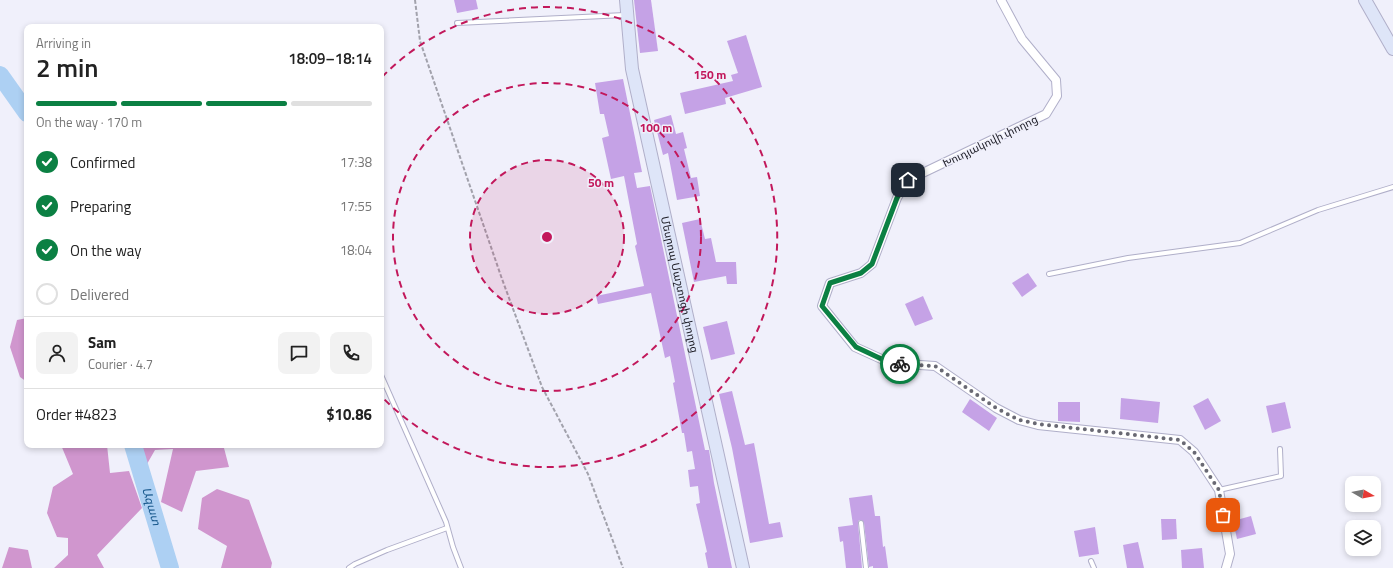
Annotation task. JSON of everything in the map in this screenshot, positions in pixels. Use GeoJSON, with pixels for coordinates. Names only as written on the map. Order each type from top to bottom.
{"type":"FeatureCollection","features":[{"type":"Feature","properties":{"kind":"street","name":"Մեսրոպ Մաշտոցի փողոց"},"geometry":{"type":"LineString","coordinates":[[626,0],[632,69],[743,568]]}},
{"type":"Feature","properties":{"kind":"street","name":"Խուդյակովի փողոց"},"geometry":{"type":"LineString","coordinates":[[1001,0],[1022,39],[1056,80],[1057,96],[1046,114],[908,180],[897,198],[872,264],[861,273],[830,283],[822,306],[856,347],[890,363],[935,366],[996,408],[1019,420],[1038,424],[1180,440],[1194,452],[1219,490],[1230,554],[1226,568]]}},
{"type":"Feature","properties":{"kind":"street"},"geometry":{"type":"LineString","coordinates":[[1366,0],[1393,49]]}},
{"type":"Feature","properties":{"kind":"lane"},"geometry":{"type":"LineString","coordinates":[[457,23],[628,15]]}},
{"type":"Feature","properties":{"kind":"lane"},"geometry":{"type":"LineString","coordinates":[[1049,274],[1128,258],[1240,242],[1318,210],[1393,187]]}},
{"type":"Feature","properties":{"kind":"lane"},"geometry":{"type":"LineString","coordinates":[[384,382],[447,528],[461,568]]}},
{"type":"Feature","properties":{"kind":"lane"},"geometry":{"type":"LineString","coordinates":[[1219,490],[1281,476],[1280,449]]}},
{"type":"Feature","properties":{"kind":"lane"},"geometry":{"type":"LineString","coordinates":[[861,523],[866,568]]}},
{"type":"Feature","properties":{"kind":"lane"},"geometry":{"type":"LineString","coordinates":[[349,568],[387,550],[447,528]]}},
{"type":"Feature","properties":{"kind":"lane"},"geometry":{"type":"LineString","coordinates":[[1091,561],[1094,568]]}},
{"type":"Feature","properties":{"kind":"path"},"geometry":{"type":"LineString","coordinates":[[415,0],[420,40],[505,286],[542,387],[588,474],[623,568]]}},
{"type":"Feature","properties":{"kind":"shaded area"},"geometry":{"type":"Polygon","coordinates":[[[24,319],[24,380],[20,377],[10,347],[17,320],[24,319]]]}},
{"type":"Feature","properties":{"kind":"shaded area"},"geometry":{"type":"Polygon","coordinates":[[[62,448],[107,448],[110,473],[129,471],[142,508],[97,555],[104,568],[54,568],[68,555],[68,538],[57,537],[47,513],[53,487],[73,474],[62,448]]]}},
{"type":"Feature","properties":{"kind":"shaded area"},"geometry":{"type":"Polygon","coordinates":[[[136,448],[224,448],[229,467],[196,471],[182,512],[161,502],[173,449],[155,450],[147,464],[139,460],[136,448]]]}},
{"type":"Feature","properties":{"kind":"shaded area"},"geometry":{"type":"Polygon","coordinates":[[[217,489],[249,500],[272,563],[271,568],[221,568],[227,546],[198,529],[202,498],[217,489]]]}},
{"type":"Feature","properties":{"kind":"shaded area"},"geometry":{"type":"Polygon","coordinates":[[[9,547],[28,550],[32,568],[2,568],[9,547]]]}},
{"type":"Feature","properties":{"kind":"building"},"geometry":{"type":"Polygon","coordinates":[[[454,0],[476,0],[478,9],[457,13],[454,0]]]}},
{"type":"Feature","properties":{"kind":"building"},"geometry":{"type":"Polygon","coordinates":[[[634,0],[651,0],[658,51],[640,53],[634,0]]]}},
{"type":"Feature","properties":{"kind":"building"},"geometry":{"type":"Polygon","coordinates":[[[746,35],[762,87],[725,98],[726,104],[685,114],[680,93],[733,81],[731,75],[738,73],[727,41],[746,35]]]}},
{"type":"Feature","properties":{"kind":"building"},"geometry":{"type":"Polygon","coordinates":[[[623,79],[642,172],[634,173],[637,188],[650,186],[705,450],[709,450],[714,483],[732,568],[708,568],[705,553],[707,552],[696,504],[700,503],[698,486],[690,487],[688,470],[695,469],[692,451],[687,452],[684,433],[682,433],[670,356],[665,358],[651,293],[598,304],[596,296],[644,286],[635,246],[637,244],[624,176],[611,179],[602,138],[609,136],[604,114],[600,114],[595,83],[623,79]]]}},
{"type":"Feature","properties":{"kind":"building"},"geometry":{"type":"Polygon","coordinates":[[[671,115],[676,134],[683,132],[687,148],[684,149],[691,178],[697,177],[700,196],[677,200],[668,153],[663,155],[654,120],[671,115]]]}},
{"type":"Feature","properties":{"kind":"building"},"geometry":{"type":"Polygon","coordinates":[[[700,219],[705,239],[711,238],[716,262],[736,262],[737,284],[727,284],[726,276],[694,282],[682,223],[700,219]]]}},
{"type":"Feature","properties":{"kind":"building"},"geometry":{"type":"Polygon","coordinates":[[[1028,273],[1037,286],[1022,297],[1012,283],[1028,273]]]}},
{"type":"Feature","properties":{"kind":"building"},"geometry":{"type":"Polygon","coordinates":[[[923,296],[933,319],[915,326],[905,304],[923,296]]]}},
{"type":"Feature","properties":{"kind":"building"},"geometry":{"type":"Polygon","coordinates":[[[727,321],[735,354],[711,360],[703,327],[727,321]]]}},
{"type":"Feature","properties":{"kind":"building"},"geometry":{"type":"Polygon","coordinates":[[[732,391],[745,445],[754,443],[769,524],[780,522],[783,537],[750,543],[732,448],[719,394],[732,391]]]}},
{"type":"Feature","properties":{"kind":"building"},"geometry":{"type":"Polygon","coordinates":[[[1121,398],[1160,402],[1158,423],[1120,419],[1121,398]]]}},
{"type":"Feature","properties":{"kind":"building"},"geometry":{"type":"Polygon","coordinates":[[[1208,398],[1221,421],[1205,430],[1193,406],[1208,398]]]}},
{"type":"Feature","properties":{"kind":"building"},"geometry":{"type":"Polygon","coordinates":[[[970,399],[997,418],[989,431],[962,412],[970,399]]]}},
{"type":"Feature","properties":{"kind":"building"},"geometry":{"type":"Polygon","coordinates":[[[1058,402],[1080,402],[1080,422],[1058,421],[1058,402]]]}},
{"type":"Feature","properties":{"kind":"building"},"geometry":{"type":"Polygon","coordinates":[[[1285,402],[1291,428],[1272,433],[1266,406],[1285,402]]]}},
{"type":"Feature","properties":{"kind":"building"},"geometry":{"type":"Polygon","coordinates":[[[872,495],[875,516],[880,516],[883,547],[885,546],[888,568],[873,568],[873,566],[869,567],[864,523],[859,520],[862,568],[846,568],[843,541],[840,542],[838,527],[853,525],[849,498],[872,495]]]}},
{"type":"Feature","properties":{"kind":"building"},"geometry":{"type":"Polygon","coordinates":[[[1251,516],[1256,534],[1237,539],[1233,521],[1251,516]]]}},
{"type":"Feature","properties":{"kind":"building"},"geometry":{"type":"Polygon","coordinates":[[[1161,519],[1176,519],[1177,539],[1162,540],[1161,519]]]}},
{"type":"Feature","properties":{"kind":"building"},"geometry":{"type":"Polygon","coordinates":[[[1095,527],[1099,554],[1079,557],[1074,531],[1095,527]]]}},
{"type":"Feature","properties":{"kind":"building"},"geometry":{"type":"Polygon","coordinates":[[[1138,542],[1144,568],[1127,568],[1123,545],[1138,542]]]}},
{"type":"Feature","properties":{"kind":"building"},"geometry":{"type":"Polygon","coordinates":[[[1202,548],[1204,568],[1182,568],[1181,550],[1202,548]]]}},
{"type":"Feature","properties":{"kind":"waterway","name":"Ազատ"},"geometry":{"type":"LineString","coordinates":[[0,75],[24,109]]}},
{"type":"Feature","properties":{"kind":"waterway","name":"Ազատ"},"geometry":{"type":"LineString","coordinates":[[134,448],[170,568]]}},
{"type":"Feature","properties":{"kind":"way so far"},"geometry":{"type":"LineString","coordinates":[[900,364],[935,366],[996,408],[1019,420],[1038,424],[1180,440],[1194,452],[1219,490],[1223,515]]}},
{"type":"Feature","properties":{"kind":"route"},"geometry":{"type":"LineString","coordinates":[[900,364],[890,363],[856,347],[822,306],[830,283],[861,273],[872,264],[897,198],[908,180]]}}]}
